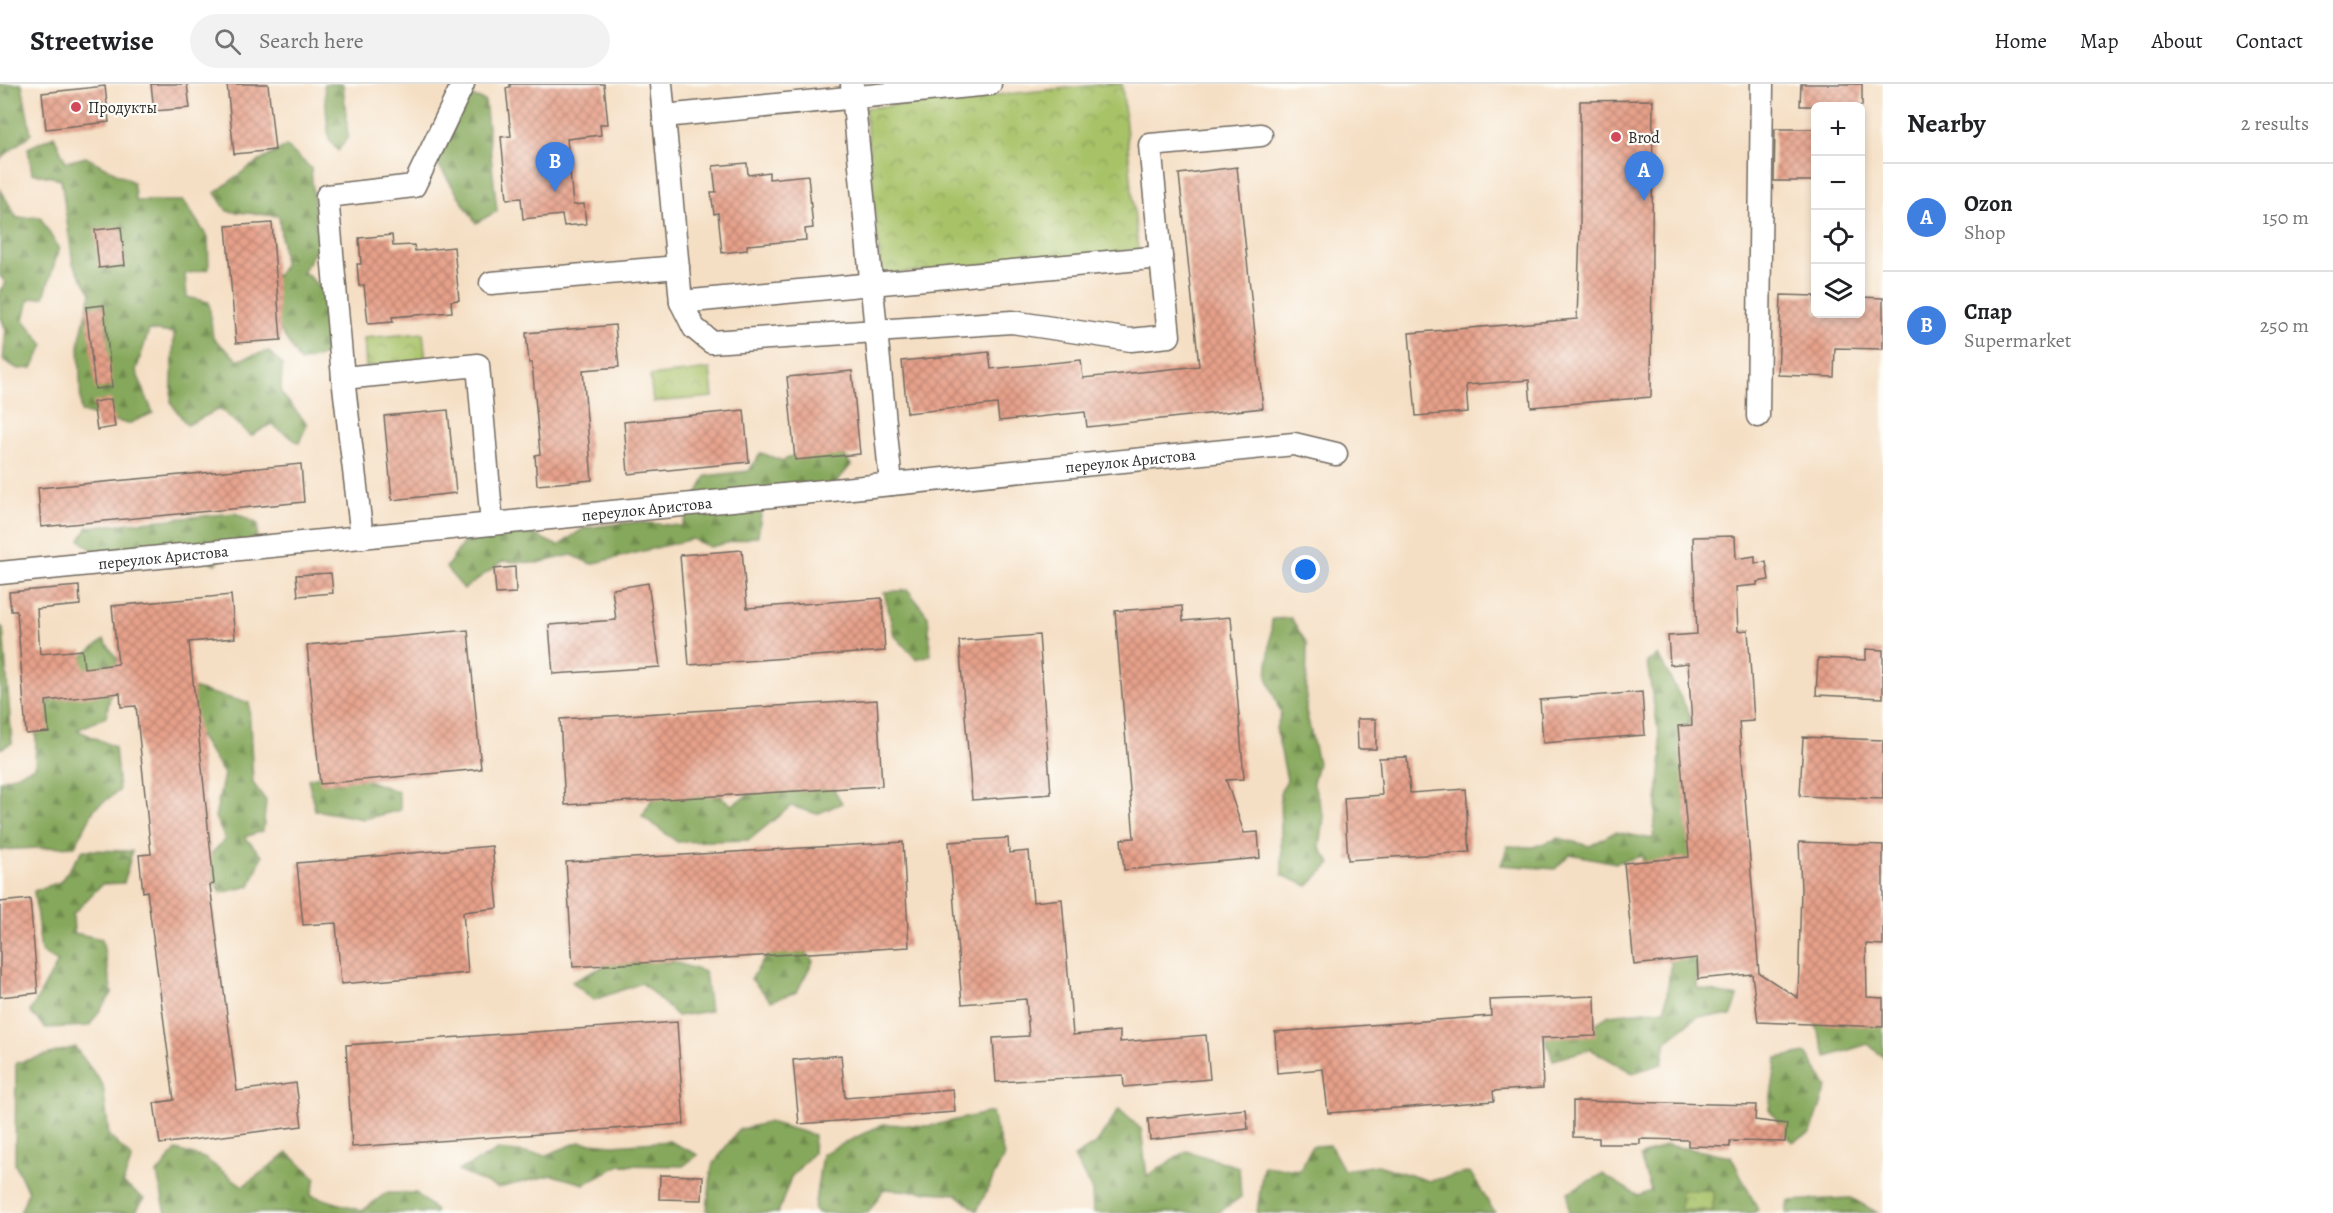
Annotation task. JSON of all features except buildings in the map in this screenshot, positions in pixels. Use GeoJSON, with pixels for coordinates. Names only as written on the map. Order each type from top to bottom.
{"type":"FeatureCollection","features":[{"type":"Feature","properties":{"kind":"street"},"geometry":{"type":"LineString","coordinates":[[362,537],[343,378],[327,195],[414,186],[463,84]]}},
{"type":"Feature","properties":{"kind":"street"},"geometry":{"type":"LineString","coordinates":[[661,84],[681,302],[694,328],[711,342],[1012,322],[1131,340],[1169,336],[1150,145],[1261,135]]}},
{"type":"Feature","properties":{"kind":"street"},"geometry":{"type":"LineString","coordinates":[[664,116],[853,91],[990,84]]}},
{"type":"Feature","properties":{"kind":"street"},"geometry":{"type":"LineString","coordinates":[[1758,416],[1762,84]]}},
{"type":"Feature","properties":{"kind":"street"},"geometry":{"type":"LineString","coordinates":[[853,91],[891,484]]}},
{"type":"Feature","properties":{"kind":"street"},"geometry":{"type":"LineString","coordinates":[[681,302],[1161,256]]}},
{"type":"Feature","properties":{"kind":"street"},"geometry":{"type":"LineString","coordinates":[[491,283],[678,267]]}},
{"type":"Feature","properties":{"kind":"street"},"geometry":{"type":"LineString","coordinates":[[343,378],[478,365],[492,524]]}},
{"type":"Feature","properties":{"kind":"street","name":"переулок Аристова"},"geometry":{"type":"LineString","coordinates":[[0,573],[1294,444],[1336,454]]}},
{"type":"Feature","properties":{"kind":"green space"},"geometry":{"type":"Polygon","coordinates":[[[0,84],[22,84],[31,134],[0,159],[0,84]]]}},
{"type":"Feature","properties":{"kind":"green space"},"geometry":{"type":"Polygon","coordinates":[[[324,84],[343,84],[348,137],[338,151],[329,140],[324,84]]]}},
{"type":"Feature","properties":{"kind":"green space"},"geometry":{"type":"Polygon","coordinates":[[[1122,84],[1138,250],[881,275],[865,108],[1122,84]]]}},
{"type":"Feature","properties":{"kind":"green space"},"geometry":{"type":"Polygon","coordinates":[[[466,94],[485,101],[497,211],[476,223],[438,164],[466,94]]]}},
{"type":"Feature","properties":{"kind":"green space"},"geometry":{"type":"Polygon","coordinates":[[[54,136],[66,162],[86,157],[133,182],[136,201],[184,201],[208,238],[209,269],[185,274],[187,297],[209,302],[213,338],[238,360],[268,351],[282,364],[281,393],[307,424],[299,443],[271,424],[251,436],[220,409],[187,425],[171,403],[174,333],[149,330],[136,371],[153,413],[128,424],[81,412],[79,342],[91,293],[73,264],[61,179],[32,173],[28,148],[54,136]]]}},
{"type":"Feature","properties":{"kind":"green space"},"geometry":{"type":"Polygon","coordinates":[[[286,146],[311,168],[318,246],[303,271],[326,292],[326,355],[300,362],[261,298],[284,265],[279,216],[227,211],[215,193],[248,168],[286,146]]]}},
{"type":"Feature","properties":{"kind":"green space"},"geometry":{"type":"Polygon","coordinates":[[[0,189],[17,218],[40,217],[59,249],[44,297],[29,299],[24,320],[44,345],[32,368],[18,369],[3,360],[6,330],[0,315],[0,290],[6,283],[0,276],[0,189]]]}},
{"type":"Feature","properties":{"kind":"green space"},"geometry":{"type":"Polygon","coordinates":[[[423,333],[426,361],[366,367],[364,338],[423,333]]]}},
{"type":"Feature","properties":{"kind":"green space"},"geometry":{"type":"Polygon","coordinates":[[[710,369],[713,397],[653,402],[650,376],[710,369]]]}},
{"type":"Feature","properties":{"kind":"green space"},"geometry":{"type":"Polygon","coordinates":[[[831,435],[851,465],[829,491],[764,493],[758,536],[710,547],[692,539],[591,564],[572,555],[537,563],[503,561],[464,589],[446,568],[468,536],[533,534],[558,546],[584,528],[635,522],[682,526],[706,476],[749,471],[761,453],[783,461],[831,435]]]}},
{"type":"Feature","properties":{"kind":"green space"},"geometry":{"type":"Polygon","coordinates":[[[235,513],[258,524],[257,537],[232,547],[216,564],[182,548],[98,555],[80,540],[88,527],[235,513]]]}},
{"type":"Feature","properties":{"kind":"green space"},"geometry":{"type":"Polygon","coordinates":[[[908,590],[928,616],[931,655],[916,659],[894,635],[884,592],[908,590]]]}},
{"type":"Feature","properties":{"kind":"green space"},"geometry":{"type":"Polygon","coordinates":[[[1291,618],[1307,644],[1306,711],[1318,763],[1313,782],[1324,817],[1320,848],[1331,864],[1308,886],[1282,875],[1280,793],[1287,780],[1276,728],[1281,714],[1267,677],[1272,619],[1291,618]]]}},
{"type":"Feature","properties":{"kind":"green space"},"geometry":{"type":"Polygon","coordinates":[[[0,626],[3,628],[12,743],[0,749],[0,626]]]}},
{"type":"Feature","properties":{"kind":"green space"},"geometry":{"type":"Polygon","coordinates":[[[104,640],[117,659],[106,717],[77,730],[115,747],[119,791],[95,808],[75,846],[0,850],[0,781],[35,767],[37,709],[72,688],[81,658],[104,640]]]}},
{"type":"Feature","properties":{"kind":"green space"},"geometry":{"type":"Polygon","coordinates":[[[1658,655],[1690,715],[1689,817],[1700,865],[1697,988],[1738,997],[1731,1016],[1698,1016],[1666,1041],[1662,1064],[1633,1073],[1590,1049],[1553,1060],[1544,1034],[1585,1031],[1609,1015],[1665,1009],[1674,939],[1653,917],[1642,856],[1616,863],[1570,854],[1555,869],[1501,865],[1508,846],[1533,847],[1559,838],[1590,846],[1615,832],[1653,839],[1662,755],[1647,662],[1658,655]]]}},
{"type":"Feature","properties":{"kind":"green space"},"geometry":{"type":"Polygon","coordinates":[[[188,687],[249,703],[253,783],[266,801],[263,831],[245,837],[262,856],[250,886],[221,893],[203,863],[225,839],[215,817],[224,774],[185,714],[188,687]]]}},
{"type":"Feature","properties":{"kind":"green space"},"geometry":{"type":"Polygon","coordinates":[[[342,770],[398,792],[401,810],[364,819],[315,810],[308,779],[342,770]]]}},
{"type":"Feature","properties":{"kind":"green space"},"geometry":{"type":"Polygon","coordinates":[[[827,778],[842,803],[817,814],[791,806],[749,840],[677,842],[642,816],[658,789],[702,782],[732,805],[773,779],[827,778]]]}},
{"type":"Feature","properties":{"kind":"green space"},"geometry":{"type":"Polygon","coordinates":[[[83,850],[132,851],[124,883],[102,884],[73,914],[74,933],[102,939],[112,993],[89,1026],[45,1028],[30,1012],[58,962],[41,952],[34,891],[60,882],[83,850]]]}},
{"type":"Feature","properties":{"kind":"green space"},"geometry":{"type":"Polygon","coordinates":[[[797,942],[813,961],[797,992],[771,1001],[751,979],[775,943],[797,942]]]}},
{"type":"Feature","properties":{"kind":"green space"},"geometry":{"type":"Polygon","coordinates":[[[637,950],[705,972],[710,1011],[677,1016],[642,983],[594,1000],[572,982],[637,950]]]}},
{"type":"Feature","properties":{"kind":"green space"},"geometry":{"type":"Polygon","coordinates":[[[1883,1010],[1883,1057],[1868,1044],[1827,1057],[1811,1012],[1883,1010]]]}},
{"type":"Feature","properties":{"kind":"green space"},"geometry":{"type":"Polygon","coordinates":[[[75,1047],[103,1085],[109,1136],[132,1158],[123,1183],[144,1199],[135,1213],[20,1213],[28,1192],[15,1164],[16,1063],[75,1047]]]}},
{"type":"Feature","properties":{"kind":"green space"},"geometry":{"type":"Polygon","coordinates":[[[1806,1053],[1827,1087],[1811,1133],[1792,1142],[1769,1109],[1777,1058],[1806,1053]]]}},
{"type":"Feature","properties":{"kind":"green space"},"geometry":{"type":"Polygon","coordinates":[[[1119,1109],[1141,1129],[1147,1176],[1187,1151],[1239,1167],[1241,1197],[1218,1213],[1093,1213],[1092,1191],[1074,1157],[1097,1143],[1119,1109]]]}},
{"type":"Feature","properties":{"kind":"green space"},"geometry":{"type":"Polygon","coordinates":[[[992,1112],[1004,1156],[977,1211],[956,1194],[884,1189],[868,1213],[818,1213],[814,1210],[822,1154],[883,1124],[930,1126],[992,1112]]]}},
{"type":"Feature","properties":{"kind":"green space"},"geometry":{"type":"Polygon","coordinates":[[[769,1122],[814,1135],[813,1153],[791,1177],[778,1213],[710,1213],[707,1210],[712,1166],[738,1130],[769,1122]]]}},
{"type":"Feature","properties":{"kind":"green space"},"geometry":{"type":"Polygon","coordinates":[[[669,1141],[698,1155],[683,1166],[620,1165],[584,1184],[552,1175],[498,1188],[458,1171],[498,1150],[546,1155],[579,1142],[613,1145],[669,1141]]]}},
{"type":"Feature","properties":{"kind":"green space"},"geometry":{"type":"Polygon","coordinates":[[[1330,1145],[1344,1170],[1378,1165],[1429,1181],[1470,1172],[1495,1213],[1257,1213],[1263,1166],[1300,1170],[1312,1146],[1330,1145]]]}},
{"type":"Feature","properties":{"kind":"green space"},"geometry":{"type":"Polygon","coordinates":[[[1666,1145],[1731,1156],[1758,1210],[1753,1213],[1569,1213],[1568,1192],[1603,1174],[1638,1196],[1651,1191],[1640,1157],[1666,1145]]]}},
{"type":"Feature","properties":{"kind":"green space"},"geometry":{"type":"Polygon","coordinates":[[[176,1150],[204,1158],[243,1186],[288,1153],[316,1178],[311,1195],[362,1211],[386,1193],[416,1193],[436,1211],[435,1213],[166,1213],[157,1174],[176,1150]]]}},
{"type":"Feature","properties":{"kind":"green space"},"geometry":{"type":"Polygon","coordinates":[[[1681,1190],[1713,1190],[1713,1211],[1681,1210],[1681,1190]]]}},
{"type":"Feature","properties":{"kind":"green space"},"geometry":{"type":"Polygon","coordinates":[[[1851,1198],[1878,1213],[1786,1213],[1788,1201],[1851,1198]]]}},
{"type":"Feature","properties":{"kind":"place","name":"Продукты"},"geometry":{"type":"Point","coordinates":[76,107]}},
{"type":"Feature","properties":{"kind":"place","name":"Brod"},"geometry":{"type":"Point","coordinates":[1616,137]}},
{"type":"Feature","properties":{"kind":"place","name":"Спар"},"geometry":{"type":"Point","coordinates":[555,192]}},
{"type":"Feature","properties":{"kind":"place","name":"Ozon"},"geometry":{"type":"Point","coordinates":[1644,201]}}]}
